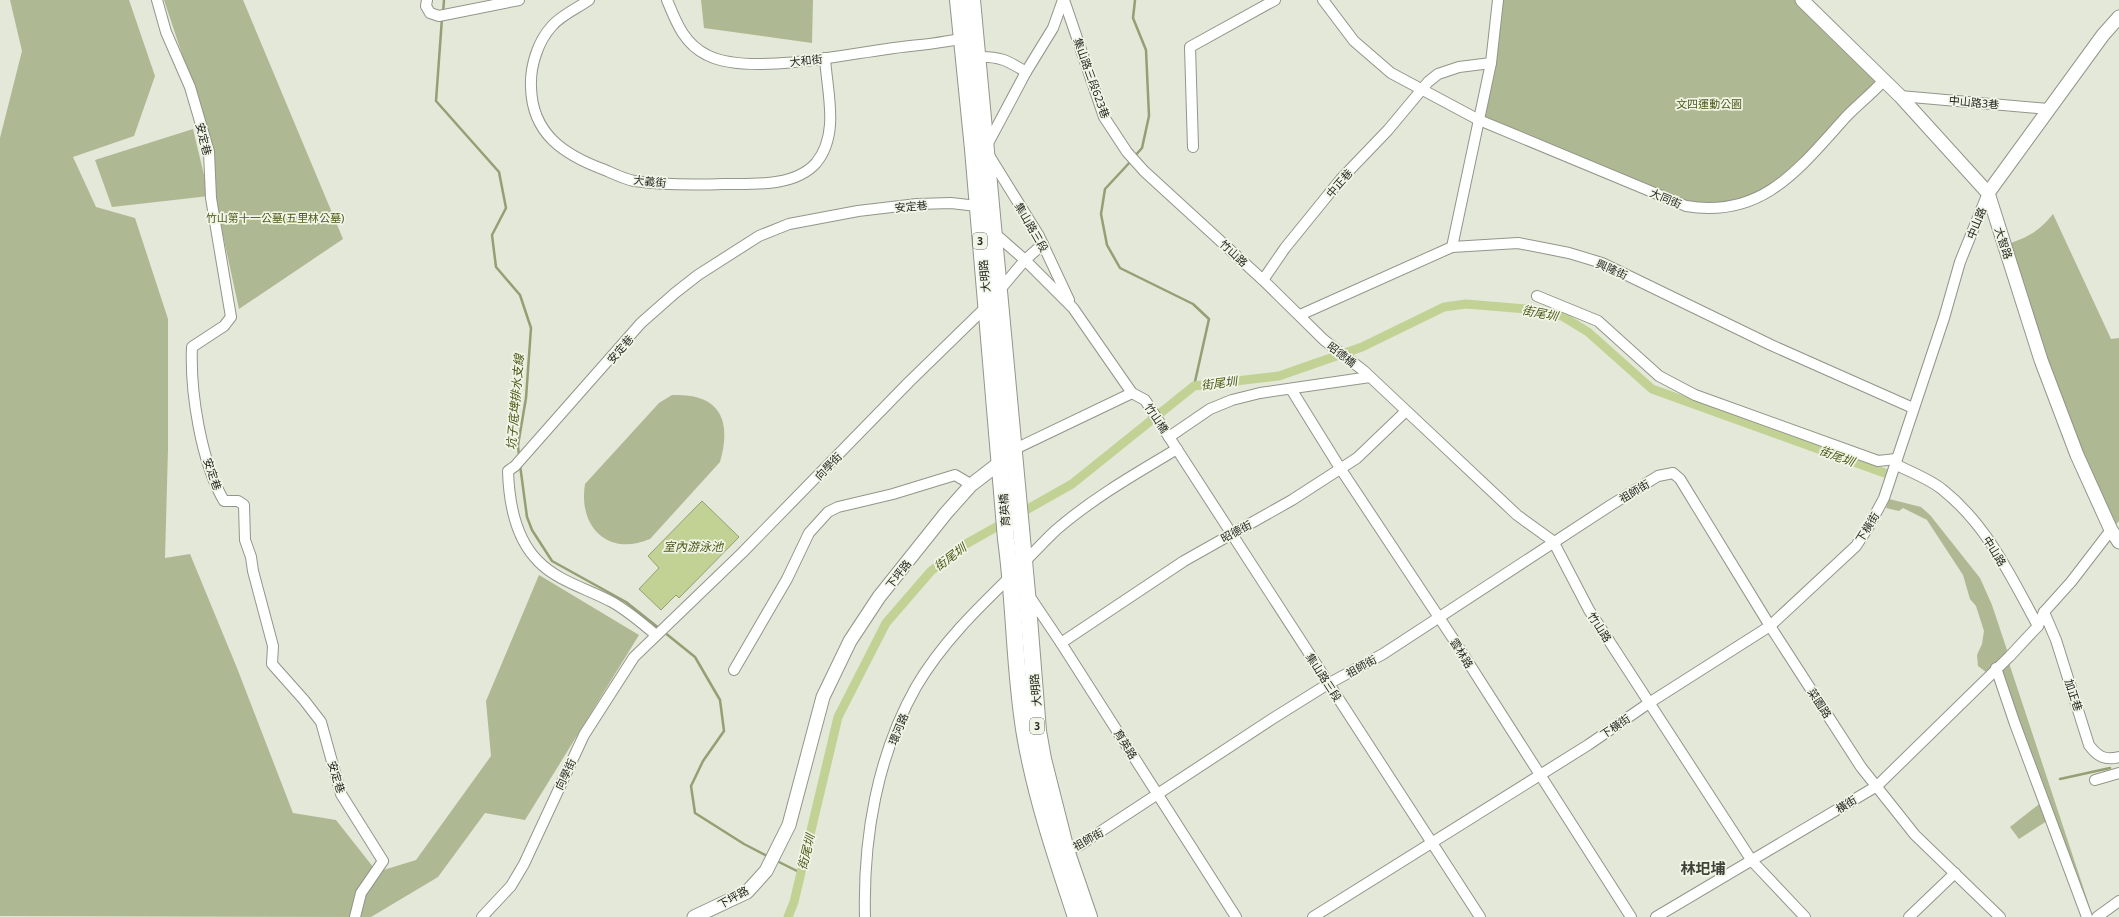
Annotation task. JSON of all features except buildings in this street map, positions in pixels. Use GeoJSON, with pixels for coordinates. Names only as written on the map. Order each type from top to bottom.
{"type":"FeatureCollection","features":[{"type":"Feature","properties":{"kind":"main road","name":"大明路"},"geometry":{"type":"LineString","coordinates":[[958,0],[968,36],[976,56],[979,149],[977,206],[1000,463],[1009,480]]}},
{"type":"Feature","properties":{"kind":"main road","name":"大明路"},"geometry":{"type":"LineString","coordinates":[[972,0],[968,36],[979,149],[992,231],[1013,450],[1009,480]]}},
{"type":"Feature","properties":{"kind":"main road","name":"育英橋"},"geometry":{"type":"LineString","coordinates":[[1009,480],[1021,528]]}},
{"type":"Feature","properties":{"kind":"main road","name":"育英橋"},"geometry":{"type":"LineString","coordinates":[[1006,539],[1009,480]]}},
{"type":"Feature","properties":{"kind":"main road","name":"大明路"},"geometry":{"type":"LineString","coordinates":[[1021,528],[1028,593],[1038,731],[1060,852],[1076,917]]}},
{"type":"Feature","properties":{"kind":"main road","name":"大明路"},"geometry":{"type":"LineString","coordinates":[[1006,539],[1011,575],[1025,734],[1031,765],[1060,852],[1089,917]]}},
{"type":"Feature","properties":{"kind":"street","name":"安定巷"},"geometry":{"type":"LineString","coordinates":[[157,0],[166,32],[190,87],[209,152],[211,198],[232,317],[224,326],[192,347],[191,367],[200,432],[216,488],[224,501],[244,504],[245,540],[251,557],[253,571],[273,646],[272,664],[304,700],[321,722],[341,794],[383,861],[361,893],[356,917]]}},
{"type":"Feature","properties":{"kind":"street"},"geometry":{"type":"LineString","coordinates":[[427,0],[426,6],[430,14],[444,15],[519,0]]}},
{"type":"Feature","properties":{"kind":"street","name":"大義街"},"geometry":{"type":"LineString","coordinates":[[590,0],[553,24],[541,40],[531,80],[531,99],[536,118],[550,140],[592,166],[632,180],[694,185],[764,184],[784,181],[807,171],[816,163],[826,146],[831,125],[825,58]]}},
{"type":"Feature","properties":{"kind":"street","name":"大和街"},"geometry":{"type":"LineString","coordinates":[[667,0],[677,25],[695,48],[714,59],[729,62],[758,64],[825,58],[968,36]]}},
{"type":"Feature","properties":{"kind":"street"},"geometry":{"type":"LineString","coordinates":[[979,149],[1053,28],[1064,0]]}},
{"type":"Feature","properties":{"kind":"street","name":"集山路三段623巷"},"geometry":{"type":"LineString","coordinates":[[1064,0],[1104,117],[1127,152],[1142,168]]}},
{"type":"Feature","properties":{"kind":"street"},"geometry":{"type":"LineString","coordinates":[[1194,147],[1190,47],[1275,0]]}},
{"type":"Feature","properties":{"kind":"street"},"geometry":{"type":"LineString","coordinates":[[1323,0],[1354,41],[1391,73],[1421,90]]}},
{"type":"Feature","properties":{"kind":"street"},"geometry":{"type":"LineString","coordinates":[[1452,247],[1491,63],[1498,0]]}},
{"type":"Feature","properties":{"kind":"street","name":"大智路"},"geometry":{"type":"LineString","coordinates":[[1802,0],[1900,96],[1988,193],[2041,360],[2077,455],[2111,530],[2119,542]]}},
{"type":"Feature","properties":{"kind":"street","name":"中山路"},"geometry":{"type":"LineString","coordinates":[[2038,626],[1992,543],[1964,509],[1942,489],[1895,462],[1944,318],[1960,262],[1988,193],[2048,109],[2119,17]]}},
{"type":"Feature","properties":{"kind":"street"},"geometry":{"type":"LineString","coordinates":[[976,56],[990,56],[1005,59],[1026,72]]}},
{"type":"Feature","properties":{"kind":"street","name":"中正巷"},"geometry":{"type":"LineString","coordinates":[[1263,280],[1285,248],[1341,179],[1388,130],[1421,90],[1438,74],[1459,67],[1491,63]]}},
{"type":"Feature","properties":{"kind":"street","name":"大同街"},"geometry":{"type":"LineString","coordinates":[[1421,90],[1479,120],[1686,206],[1707,210],[1727,208],[1751,202],[1780,183],[1796,170],[1884,80]]}},
{"type":"Feature","properties":{"kind":"street","name":"中山路3巷"},"geometry":{"type":"LineString","coordinates":[[1900,96],[2048,109]]}},
{"type":"Feature","properties":{"kind":"street","name":"集山路三段"},"geometry":{"type":"LineString","coordinates":[[979,149],[1043,244],[1073,308],[1132,393],[1144,400]]}},
{"type":"Feature","properties":{"kind":"street","name":"竹山路"},"geometry":{"type":"LineString","coordinates":[[1142,168],[1263,280],[1324,340]]}},
{"type":"Feature","properties":{"kind":"street","name":"安定巷"},"geometry":{"type":"LineString","coordinates":[[656,635],[635,617],[612,602],[556,574],[538,561],[519,533],[508,471],[524,456],[641,323],[698,274],[759,236],[789,224],[858,211],[917,204],[951,203],[977,206]]}},
{"type":"Feature","properties":{"kind":"street","name":"集山路三段"},"geometry":{"type":"LineString","coordinates":[[977,206],[992,231],[1025,260],[1073,308]]}},
{"type":"Feature","properties":{"kind":"street","name":"興隆街"},"geometry":{"type":"LineString","coordinates":[[1300,315],[1452,247],[1518,243],[1569,253],[1602,263],[1771,345],[1913,408]]}},
{"type":"Feature","properties":{"kind":"street"},"geometry":{"type":"LineString","coordinates":[[998,292],[1025,260],[1043,244]]}},
{"type":"Feature","properties":{"kind":"street"},"geometry":{"type":"LineString","coordinates":[[1537,296],[1598,321],[1659,376],[1695,395],[1878,462],[1895,462]]}},
{"type":"Feature","properties":{"kind":"street","name":"向學街"},"geometry":{"type":"LineString","coordinates":[[482,917],[511,886],[524,864],[564,774],[604,701],[634,657],[742,553],[909,382],[986,307]]}},
{"type":"Feature","properties":{"kind":"street","name":"昭德橋"},"geometry":{"type":"LineString","coordinates":[[1324,340],[1360,369]]}},
{"type":"Feature","properties":{"kind":"street","name":"竹山路"},"geometry":{"type":"LineString","coordinates":[[1360,369],[1516,516],[1553,541],[1589,610],[1752,861],[1805,917]]}},
{"type":"Feature","properties":{"kind":"street"},"geometry":{"type":"LineString","coordinates":[[1169,437],[1210,408],[1232,400],[1370,377]]}},
{"type":"Feature","properties":{"kind":"street","name":"雲林路"},"geometry":{"type":"LineString","coordinates":[[1291,389],[1340,468],[1541,774],[1631,917]]}},
{"type":"Feature","properties":{"kind":"street","name":"下坪路"},"geometry":{"type":"LineString","coordinates":[[694,917],[747,892],[766,871],[779,849],[789,825],[824,697],[850,641],[879,597],[946,513],[972,485],[1000,463],[1013,450],[1132,393]]}},
{"type":"Feature","properties":{"kind":"street","name":"竹山橋"},"geometry":{"type":"LineString","coordinates":[[1144,400],[1169,437]]}},
{"type":"Feature","properties":{"kind":"street","name":"昭德街"},"geometry":{"type":"LineString","coordinates":[[1061,643],[1184,560],[1292,500],[1357,458],[1405,412]]}},
{"type":"Feature","properties":{"kind":"street","name":"集山路三段"},"geometry":{"type":"LineString","coordinates":[[1169,437],[1431,844],[1480,917]]}},
{"type":"Feature","properties":{"kind":"street","name":"環河路"},"geometry":{"type":"LineString","coordinates":[[865,917],[867,846],[879,783],[897,726],[917,686],[940,654],[984,600],[1025,562],[1056,530],[1091,502],[1177,450]]}},
{"type":"Feature","properties":{"kind":"street","name":"下橫街"},"geometry":{"type":"LineString","coordinates":[[1313,917],[1541,774],[1770,626],[1856,546],[1884,498],[1895,462]]}},
{"type":"Feature","properties":{"kind":"street","name":"祖師街"},"geometry":{"type":"LineString","coordinates":[[1060,852],[1080,845],[1328,684],[1383,654],[1438,616],[1553,541],[1658,476],[1666,473]]}},
{"type":"Feature","properties":{"kind":"street","name":"菜園路"},"geometry":{"type":"LineString","coordinates":[[1666,473],[1673,473],[1680,478],[1770,626],[1861,767],[1915,835],[2000,917]]}},
{"type":"Feature","properties":{"kind":"street"},"geometry":{"type":"LineString","coordinates":[[734,670],[787,579],[809,533],[828,512],[838,506],[893,494],[955,475],[972,485]]}},
{"type":"Feature","properties":{"kind":"street"},"geometry":{"type":"LineString","coordinates":[[2038,626],[2044,612],[2071,582],[2111,530]]}},
{"type":"Feature","properties":{"kind":"street","name":"育英路"},"geometry":{"type":"LineString","coordinates":[[1011,575],[1028,593],[1061,643],[1236,917]]}},
{"type":"Feature","properties":{"kind":"street","name":"加正巷"},"geometry":{"type":"LineString","coordinates":[[2044,612],[2056,640],[2090,745],[2096,755],[2105,758],[2119,757]]}},
{"type":"Feature","properties":{"kind":"street","name":"橫街"},"geometry":{"type":"LineString","coordinates":[[1656,917],[1877,786],[1996,668],[2009,657],[2027,636],[2038,626]]}},
{"type":"Feature","properties":{"kind":"street"},"geometry":{"type":"LineString","coordinates":[[1996,668],[2015,724],[2087,917]]}},
{"type":"Feature","properties":{"kind":"street"},"geometry":{"type":"LineString","coordinates":[[2095,780],[2119,773]]}},
{"type":"Feature","properties":{"kind":"street"},"geometry":{"type":"LineString","coordinates":[[1909,917],[1955,873]]}},
{"type":"Feature","properties":{"kind":"street"},"geometry":{"type":"LineString","coordinates":[[2101,914],[2119,901]]}},
{"type":"Feature","properties":{"kind":"green space"},"geometry":{"type":"Polygon","coordinates":[[[10,0],[129,0],[155,76],[134,136],[73,157],[96,207],[135,218],[168,319],[168,449],[165,558],[190,554],[237,668],[293,813],[336,820],[377,872],[416,860],[491,756],[486,701],[539,575],[639,635],[525,820],[485,813],[438,877],[371,917],[0,916],[0,138],[22,51],[10,0]]]}},
{"type":"Feature","properties":{"kind":"green space","name":"竹山第十一公墓(五里林公墓)"},"geometry":{"type":"Polygon","coordinates":[[[164,0],[243,0],[343,239],[239,309],[187,69],[164,0]]]}},
{"type":"Feature","properties":{"kind":"green space"},"geometry":{"type":"Polygon","coordinates":[[[701,0],[813,0],[812,43],[704,28],[701,0]]]}},
{"type":"Feature","properties":{"kind":"green space","name":"文四運動公園"},"geometry":{"type":"Polygon","coordinates":[[[1498,0],[1803,0],[1884,80],[1775,188],[1727,208],[1686,206],[1482,119],[1498,0]]]}},
{"type":"Feature","properties":{"kind":"green space","name":"竹山第十一公墓(五里林公墓)"},"geometry":{"type":"Polygon","coordinates":[[[193,129],[209,196],[112,207],[95,160],[193,129]]]}},
{"type":"Feature","properties":{"kind":"green space"},"geometry":{"type":"Polygon","coordinates":[[[2053,214],[2111,339],[2119,338],[2119,521],[2111,530],[2005,245],[2032,234],[2053,214]]]}},
{"type":"Feature","properties":{"kind":"green space"},"geometry":{"type":"Polygon","coordinates":[[[672,395],[701,399],[711,404],[718,412],[723,422],[724,434],[720,462],[650,539],[635,544],[621,544],[609,541],[599,534],[591,525],[586,513],[584,499],[585,484],[659,403],[672,395]]]}},
{"type":"Feature","properties":{"kind":"green space"},"geometry":{"type":"Polygon","coordinates":[[[1889,499],[1921,507],[1930,515],[1980,578],[1992,605],[2008,653],[1986,672],[1978,666],[1977,655],[1982,644],[1984,631],[1976,606],[1970,599],[1963,575],[1927,520],[1903,508],[1899,511],[1886,508],[1889,499]]]}},
{"type":"Feature","properties":{"kind":"green space"},"geometry":{"type":"Polygon","coordinates":[[[2008,660],[2093,917],[2089,917],[1998,669],[2008,660]]]}},
{"type":"Feature","properties":{"kind":"green space"},"geometry":{"type":"Polygon","coordinates":[[[2043,801],[2050,819],[2019,839],[2010,827],[2043,801]]]}},
{"type":"Feature","properties":{"kind":"water","name":"室內游泳池"},"geometry":{"type":"Polygon","coordinates":[[[702,501],[739,537],[679,598],[676,595],[661,610],[639,589],[659,568],[648,556],[702,501]]]}},
{"type":"Feature","properties":{"kind":"waterway","name":"坑子底埤排水支線"},"geometry":{"type":"LineString","coordinates":[[443,13],[444,0]]}},
{"type":"Feature","properties":{"kind":"waterway"},"geometry":{"type":"LineString","coordinates":[[1134,157],[1142,148],[1149,116],[1146,50],[1133,18],[1135,0]]}},
{"type":"Feature","properties":{"kind":"waterway","name":"坑子底埤排水支線"},"geometry":{"type":"LineString","coordinates":[[442,18],[436,101],[499,172],[506,208],[492,235],[496,267],[520,295],[531,328],[526,398],[518,445],[519,456]]}},
{"type":"Feature","properties":{"kind":"waterway"},"geometry":{"type":"LineString","coordinates":[[1131,161],[1105,189],[1101,214],[1107,245],[1120,268],[1193,304],[1209,319],[1194,386]]}},
{"type":"Feature","properties":{"kind":"waterway","name":"街尾圳"},"geometry":{"type":"LineString","coordinates":[[788,917],[794,902],[838,717],[886,623],[931,571],[966,544],[1072,484],[1194,386],[1279,376],[1362,347],[1444,307],[1466,304],[1527,309],[1562,316],[1588,332],[1652,389],[1890,475]]}},
{"type":"Feature","properties":{"kind":"waterway","name":"坑子底埤排水支線"},"geometry":{"type":"LineString","coordinates":[[520,465],[527,517],[532,530],[552,561],[626,602],[660,629]]}},
{"type":"Feature","properties":{"kind":"waterway","name":"坑子底埤排水支線"},"geometry":{"type":"LineString","coordinates":[[664,632],[695,657],[720,700],[724,731],[703,761],[691,786],[695,813],[744,844],[769,857]]}},
{"type":"Feature","properties":{"kind":"waterway"},"geometry":{"type":"LineString","coordinates":[[2060,779],[2110,768]]}},
{"type":"Feature","properties":{"kind":"waterway","name":"坑子底埤排水支線"},"geometry":{"type":"LineString","coordinates":[[775,860],[801,873]]}},
{"type":"Feature","properties":{"kind":"district","name":"林圯埔"},"geometry":{"type":"Point","coordinates":[1703,868]}}]}
